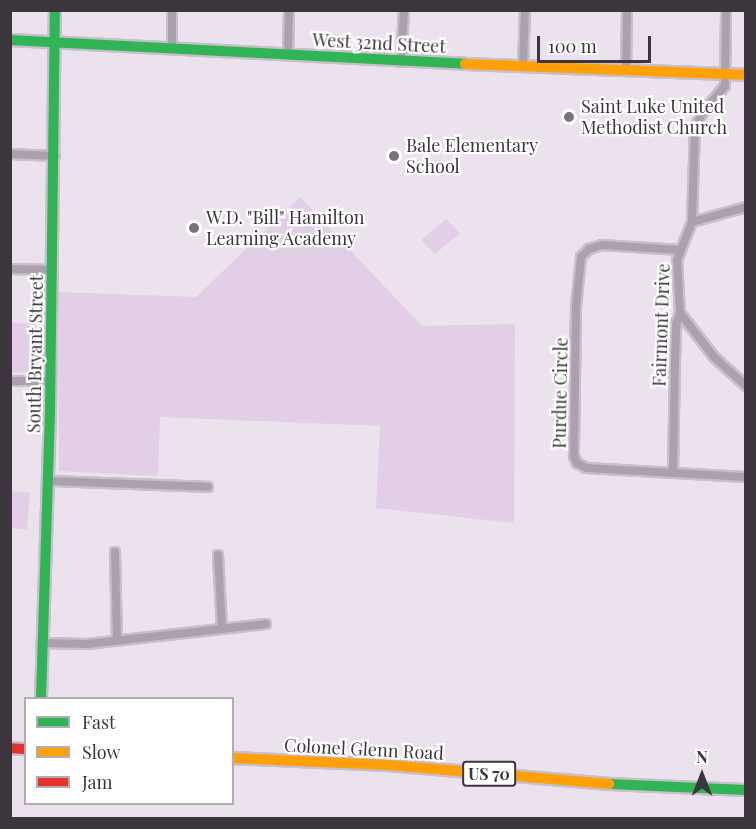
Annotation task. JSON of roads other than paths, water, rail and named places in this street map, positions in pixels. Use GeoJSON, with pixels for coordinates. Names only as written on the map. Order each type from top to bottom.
{"type":"FeatureCollection","features":[{"type":"Feature","properties":{"kind":"street","name":"South Bryant Street"},"geometry":{"type":"LineString","coordinates":[[41,697],[51,381],[55,10]]}},
{"type":"Feature","properties":{"kind":"street"},"geometry":{"type":"LineString","coordinates":[[172,10],[172,49]]}},
{"type":"Feature","properties":{"kind":"street"},"geometry":{"type":"LineString","coordinates":[[288,10],[288,55]]}},
{"type":"Feature","properties":{"kind":"street"},"geometry":{"type":"LineString","coordinates":[[401,62],[404,10]]}},
{"type":"Feature","properties":{"kind":"street"},"geometry":{"type":"LineString","coordinates":[[523,67],[525,10]]}},
{"type":"Feature","properties":{"kind":"street"},"geometry":{"type":"LineString","coordinates":[[626,69],[627,10]]}},
{"type":"Feature","properties":{"kind":"street","name":"Fairmont Drive"},"geometry":{"type":"LineString","coordinates":[[674,473],[675,362],[680,313],[677,280],[680,250],[692,222],[695,127],[703,112],[724,89],[726,10]]}},
{"type":"Feature","properties":{"kind":"street","name":"West 32nd Street"},"geometry":{"type":"LineString","coordinates":[[10,40],[401,62],[746,75]]}},
{"type":"Feature","properties":{"kind":"street"},"geometry":{"type":"LineString","coordinates":[[10,154],[55,156]]}},
{"type":"Feature","properties":{"kind":"street"},"geometry":{"type":"LineString","coordinates":[[692,222],[746,207]]}},
{"type":"Feature","properties":{"kind":"street","name":"Purdue Circle"},"geometry":{"type":"LineString","coordinates":[[680,250],[614,245],[589,249],[579,262],[576,307],[574,458],[586,468],[746,477]]}},
{"type":"Feature","properties":{"kind":"street"},"geometry":{"type":"LineString","coordinates":[[10,268],[53,270]]}},
{"type":"Feature","properties":{"kind":"street"},"geometry":{"type":"LineString","coordinates":[[680,313],[714,357],[746,386]]}},
{"type":"Feature","properties":{"kind":"street"},"geometry":{"type":"LineString","coordinates":[[10,381],[51,381]]}},
{"type":"Feature","properties":{"kind":"street"},"geometry":{"type":"LineString","coordinates":[[48,481],[208,487]]}},
{"type":"Feature","properties":{"kind":"street"},"geometry":{"type":"LineString","coordinates":[[115,552],[117,640]]}},
{"type":"Feature","properties":{"kind":"street"},"geometry":{"type":"LineString","coordinates":[[218,555],[222,628]]}},
{"type":"Feature","properties":{"kind":"street"},"geometry":{"type":"LineString","coordinates":[[42,643],[87,644],[266,624]]}},
{"type":"Feature","properties":{"kind":"street","name":"Colonel Glenn Road"},"geometry":{"type":"LineString","coordinates":[[234,758],[388,765],[576,782],[746,790]]}},
{"type":"Feature","properties":{"kind":"place","name":"Saint Luke United Methodist Church"},"geometry":{"type":"Point","coordinates":[569,117]}},
{"type":"Feature","properties":{"kind":"place","name":"Bale Elementary School"},"geometry":{"type":"Point","coordinates":[394,156]}},
{"type":"Feature","properties":{"kind":"place","name":"W.D. \"Bill\" Hamilton Learning Academy"},"geometry":{"type":"Point","coordinates":[194,228]}}]}
